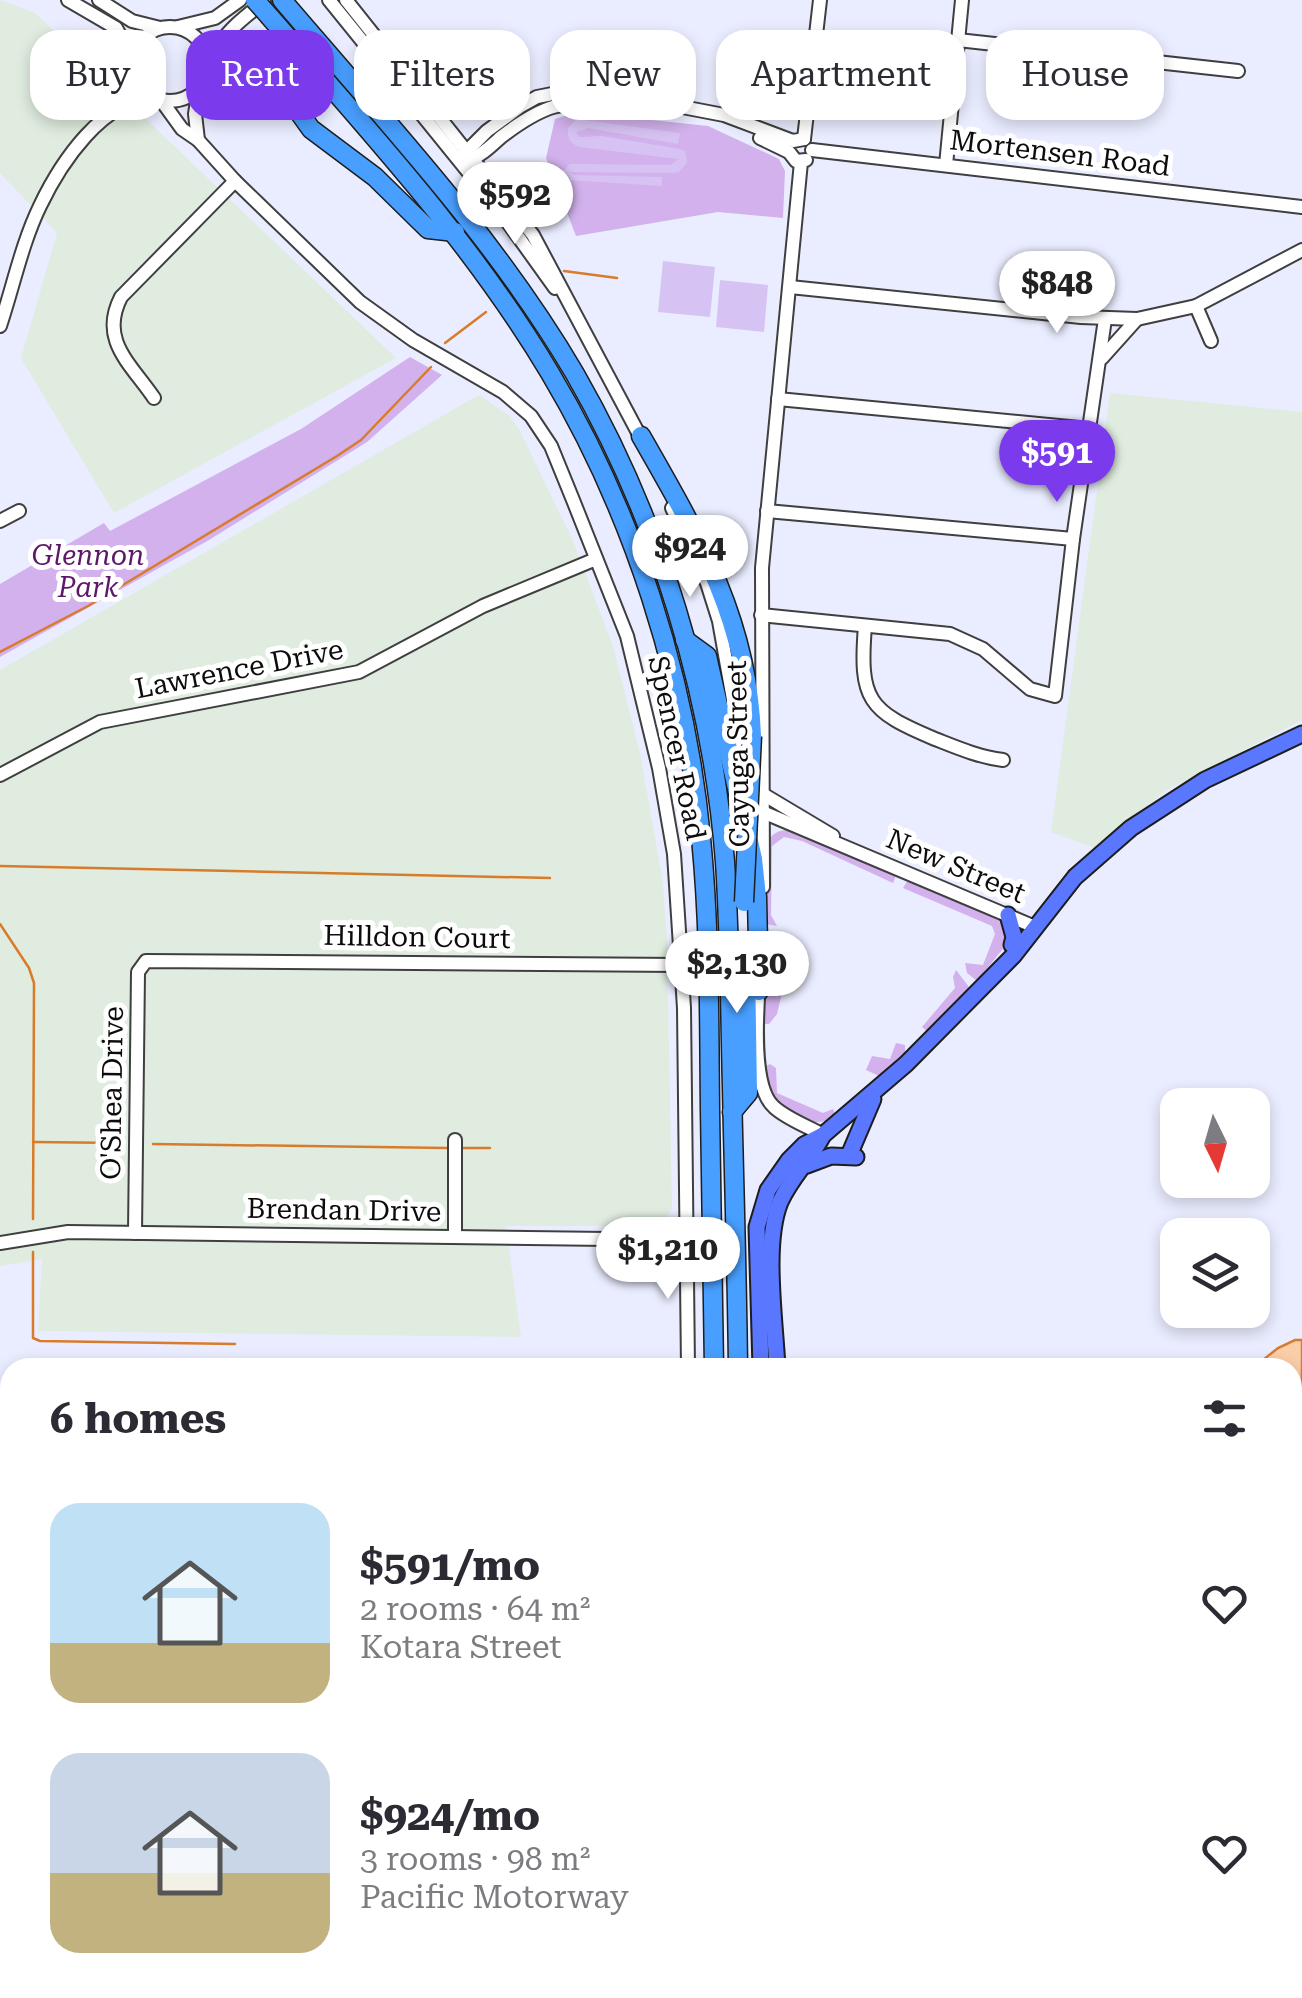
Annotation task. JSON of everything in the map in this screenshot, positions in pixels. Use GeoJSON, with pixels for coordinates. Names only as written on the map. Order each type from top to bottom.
{"type":"FeatureCollection","features":[{"type":"Feature","properties":{"kind":"highway"},"geometry":{"type":"LineString","coordinates":[[255,0],[268,8],[455,232],[538,352],[592,452],[641,571],[682,714],[701,834],[708,938],[714,1358]]}},
{"type":"Feature","properties":{"kind":"highway"},"geometry":{"type":"LineString","coordinates":[[285,3],[466,214],[539,316],[576,377],[616,456],[655,550],[685,640],[711,754],[725,860],[738,1358]]}},
{"type":"Feature","properties":{"kind":"highway"},"geometry":{"type":"LineString","coordinates":[[304,120],[310,129],[375,177],[428,229],[455,232]]}},
{"type":"Feature","properties":{"kind":"highway"},"geometry":{"type":"LineString","coordinates":[[641,436],[702,544],[727,602],[744,667],[752,736],[752,785],[744,859],[748,1092],[732,1112]]}},
{"type":"Feature","properties":{"kind":"highway"},"geometry":{"type":"LineString","coordinates":[[685,640],[707,656],[750,841],[757,897],[758,990]]}},
{"type":"Feature","properties":{"kind":"main road"},"geometry":{"type":"LineString","coordinates":[[761,1358],[758,1218],[780,1171],[804,1145],[823,1135],[939,1031],[1008,961],[1075,877],[1131,828],[1205,780],[1302,734]]}},
{"type":"Feature","properties":{"kind":"main road"},"geometry":{"type":"LineString","coordinates":[[1008,915],[1014,936],[1012,946]]}},
{"type":"Feature","properties":{"kind":"main road"},"geometry":{"type":"LineString","coordinates":[[939,1031],[1012,946],[1034,927]]}},
{"type":"Feature","properties":{"kind":"main road"},"geometry":{"type":"LineString","coordinates":[[803,1168],[830,1156],[853,1155],[864,1114],[880,1086]]}},
{"type":"Feature","properties":{"kind":"main road"},"geometry":{"type":"LineString","coordinates":[[777,1358],[772,1226],[785,1191],[823,1135]]}},
{"type":"Feature","properties":{"kind":"street"},"geometry":{"type":"LineString","coordinates":[[68,0],[117,30]]}},
{"type":"Feature","properties":{"kind":"street"},"geometry":{"type":"LineString","coordinates":[[99,0],[132,21],[186,33]]}},
{"type":"Feature","properties":{"kind":"street"},"geometry":{"type":"LineString","coordinates":[[162,30],[215,18],[240,0]]}},
{"type":"Feature","properties":{"kind":"street"},"geometry":{"type":"LineString","coordinates":[[328,0],[354,32]]}},
{"type":"Feature","properties":{"kind":"street"},"geometry":{"type":"LineString","coordinates":[[346,0],[371,30]]}},
{"type":"Feature","properties":{"kind":"street"},"geometry":{"type":"LineString","coordinates":[[800,145],[820,0]]}},
{"type":"Feature","properties":{"kind":"street"},"geometry":{"type":"LineString","coordinates":[[959,30],[962,0]]}},
{"type":"Feature","properties":{"kind":"street"},"geometry":{"type":"LineString","coordinates":[[229,30],[268,8]]}},
{"type":"Feature","properties":{"kind":"street"},"geometry":{"type":"LineString","coordinates":[[966,41],[1238,71]]}},
{"type":"Feature","properties":{"kind":"street","name":"Mortensen Road"},"geometry":{"type":"LineString","coordinates":[[471,154],[487,131],[537,97],[550,93]]}},
{"type":"Feature","properties":{"kind":"street","name":"Mortensen Road"},"geometry":{"type":"LineString","coordinates":[[459,164],[536,112],[550,108]]}},
{"type":"Feature","properties":{"kind":"street","name":"Spencer Road"},"geometry":{"type":"LineString","coordinates":[[166,110],[346,291],[413,340],[503,392],[531,416],[551,446],[627,636],[659,768],[674,854],[682,966],[688,1358]]}},
{"type":"Feature","properties":{"kind":"street","name":"Mortensen Road"},"geometry":{"type":"LineString","coordinates":[[696,110],[724,115],[800,145],[1302,207]]}},
{"type":"Feature","properties":{"kind":"street"},"geometry":{"type":"LineString","coordinates":[[0,326],[38,208],[73,154],[105,120]]}},
{"type":"Feature","properties":{"kind":"street"},"geometry":{"type":"LineString","coordinates":[[196,120],[198,140]]}},
{"type":"Feature","properties":{"kind":"street"},"geometry":{"type":"LineString","coordinates":[[424,120],[567,300]]}},
{"type":"Feature","properties":{"kind":"street"},"geometry":{"type":"LineString","coordinates":[[443,120],[533,235],[641,436],[713,602],[749,795],[765,813]]}},
{"type":"Feature","properties":{"kind":"street"},"geometry":{"type":"LineString","coordinates":[[946,165],[950,120]]}},
{"type":"Feature","properties":{"kind":"street"},"geometry":{"type":"LineString","coordinates":[[448,126],[463,133],[487,131]]}},
{"type":"Feature","properties":{"kind":"street"},"geometry":{"type":"LineString","coordinates":[[491,178],[490,167],[501,137]]}},
{"type":"Feature","properties":{"kind":"street","name":"Cayuga Street"},"geometry":{"type":"LineString","coordinates":[[800,145],[810,158],[801,162],[767,511],[761,615],[765,813],[758,990],[760,1075],[767,1098],[778,1110],[823,1135]]}},
{"type":"Feature","properties":{"kind":"street"},"geometry":{"type":"LineString","coordinates":[[154,398],[113,338],[111,316],[121,297],[235,181]]}},
{"type":"Feature","properties":{"kind":"street"},"geometry":{"type":"LineString","coordinates":[[790,287],[1137,319],[1196,306],[1302,250]]}},
{"type":"Feature","properties":{"kind":"street"},"geometry":{"type":"LineString","coordinates":[[1196,306],[1211,341]]}},
{"type":"Feature","properties":{"kind":"street"},"geometry":{"type":"LineString","coordinates":[[761,615],[963,638],[983,649],[1030,690],[1055,696],[1105,319]]}},
{"type":"Feature","properties":{"kind":"street"},"geometry":{"type":"LineString","coordinates":[[1100,361],[1137,319]]}},
{"type":"Feature","properties":{"kind":"street"},"geometry":{"type":"LineString","coordinates":[[778,399],[1090,429]]}},
{"type":"Feature","properties":{"kind":"street"},"geometry":{"type":"LineString","coordinates":[[0,521],[19,511]]}},
{"type":"Feature","properties":{"kind":"street"},"geometry":{"type":"LineString","coordinates":[[767,511],[1073,539]]}},
{"type":"Feature","properties":{"kind":"street","name":"Lawrence Drive"},"geometry":{"type":"LineString","coordinates":[[0,775],[100,722],[359,672],[501,597],[596,559]]}},
{"type":"Feature","properties":{"kind":"street"},"geometry":{"type":"LineString","coordinates":[[865,626],[864,685],[877,707],[892,721],[982,757],[1003,760]]}},
{"type":"Feature","properties":{"kind":"street"},"geometry":{"type":"LineString","coordinates":[[744,762],[764,796]]}},
{"type":"Feature","properties":{"kind":"street","name":"New Street"},"geometry":{"type":"LineString","coordinates":[[764,796],[857,850]]}},
{"type":"Feature","properties":{"kind":"street","name":"New Street"},"geometry":{"type":"LineString","coordinates":[[765,813],[1034,927]]}},
{"type":"Feature","properties":{"kind":"street"},"geometry":{"type":"LineString","coordinates":[[764,840],[772,830],[787,823]]}},
{"type":"Feature","properties":{"kind":"street","name":"Hilldon Court"},"geometry":{"type":"LineString","coordinates":[[150,959],[682,966]]}},
{"type":"Feature","properties":{"kind":"street","name":"O'Shea Drive"},"geometry":{"type":"LineString","coordinates":[[135,1233],[138,972],[150,959]]}},
{"type":"Feature","properties":{"kind":"street"},"geometry":{"type":"LineString","coordinates":[[455,1237],[456,1140]]}},
{"type":"Feature","properties":{"kind":"street","name":"Brendan Drive"},"geometry":{"type":"LineString","coordinates":[[0,1242],[44,1234],[135,1233],[688,1240]]}},
{"type":"Feature","properties":{"kind":"shaded area"},"geometry":{"type":"Polygon","coordinates":[[[0,0],[35,13],[53,30],[30,30],[30,120],[147,120],[396,358],[114,513],[21,358],[57,233],[0,173],[0,0]]]}},
{"type":"Feature","properties":{"kind":"shaded area"},"geometry":{"type":"Polygon","coordinates":[[[576,120],[584,120],[680,133],[678,144],[588,128],[576,132],[579,137],[602,136],[680,149],[685,151],[687,163],[679,172],[672,173],[570,172],[662,177],[662,186],[568,180],[563,171],[570,164],[670,165],[679,159],[579,147],[571,142],[568,128],[576,120]]]}},
{"type":"Feature","properties":{"kind":"shaded area"},"geometry":{"type":"Polygon","coordinates":[[[663,261],[715,267],[710,317],[658,312],[663,261]]]}},
{"type":"Feature","properties":{"kind":"shaded area"},"geometry":{"type":"Polygon","coordinates":[[[720,280],[768,285],[764,332],[716,327],[720,280]]]}},
{"type":"Feature","properties":{"kind":"shaded area"},"geometry":{"type":"Polygon","coordinates":[[[1110,393],[1302,412],[1302,720],[1165,791],[1095,848],[1051,832],[1110,393]]]}},
{"type":"Feature","properties":{"kind":"shaded area"},"geometry":{"type":"Polygon","coordinates":[[[479,395],[510,416],[520,431],[573,541],[613,646],[640,753],[663,883],[672,1209],[660,1226],[506,1226],[521,1337],[38,1331],[42,1259],[0,1266],[0,670],[479,395]]]}},
{"type":"Feature","properties":{"kind":"shaded area"},"geometry":{"type":"Polygon","coordinates":[[[1302,1340],[1302,1358],[1265,1358],[1278,1348],[1302,1340]]]}},
{"type":"Feature","properties":{"kind":"green space"},"geometry":{"type":"Polygon","coordinates":[[[555,120],[652,120],[708,126],[779,159],[785,171],[783,218],[718,212],[576,236],[546,158],[555,120]]]}},
{"type":"Feature","properties":{"kind":"green space","name":"Glennon Park"},"geometry":{"type":"Polygon","coordinates":[[[410,357],[442,375],[367,442],[209,540],[0,657],[0,584],[104,523],[110,531],[301,429],[410,357]]]}},
{"type":"Feature","properties":{"kind":"green space"},"geometry":{"type":"Polygon","coordinates":[[[788,830],[896,875],[893,883],[802,841],[784,837],[772,846],[771,915],[777,926],[765,924],[767,845],[774,834],[788,830]]]}},
{"type":"Feature","properties":{"kind":"green space"},"geometry":{"type":"Polygon","coordinates":[[[908,880],[1005,923],[1010,940],[977,981],[967,973],[965,963],[983,965],[995,934],[992,926],[903,888],[908,880]]]}},
{"type":"Feature","properties":{"kind":"green space"},"geometry":{"type":"Polygon","coordinates":[[[776,937],[782,941],[778,950],[790,956],[776,990],[782,993],[777,1014],[769,1024],[763,1024],[765,942],[776,937]]]}},
{"type":"Feature","properties":{"kind":"green space"},"geometry":{"type":"Polygon","coordinates":[[[956,970],[969,987],[928,1032],[922,1027],[955,988],[956,970]]]}},
{"type":"Feature","properties":{"kind":"green space"},"geometry":{"type":"Polygon","coordinates":[[[896,1043],[905,1045],[905,1054],[879,1076],[866,1070],[872,1056],[890,1059],[896,1043]]]}},
{"type":"Feature","properties":{"kind":"green space"},"geometry":{"type":"Polygon","coordinates":[[[766,1066],[776,1068],[777,1093],[823,1113],[833,1109],[836,1116],[809,1121],[783,1107],[768,1086],[766,1066]]]}},
{"type":"Feature","properties":{"kind":"waterway"},"geometry":{"type":"LineString","coordinates":[[564,271],[617,278]]}},
{"type":"Feature","properties":{"kind":"waterway"},"geometry":{"type":"LineString","coordinates":[[445,343],[486,312]]}},
{"type":"Feature","properties":{"kind":"waterway"},"geometry":{"type":"LineString","coordinates":[[0,652],[88,606],[337,456],[361,440],[431,367]]}},
{"type":"Feature","properties":{"kind":"waterway"},"geometry":{"type":"LineString","coordinates":[[0,866],[550,878]]}},
{"type":"Feature","properties":{"kind":"waterway"},"geometry":{"type":"LineString","coordinates":[[0,924],[29,968],[34,983],[33,1219]]}},
{"type":"Feature","properties":{"kind":"waterway"},"geometry":{"type":"LineString","coordinates":[[33,1142],[121,1143]]}},
{"type":"Feature","properties":{"kind":"waterway"},"geometry":{"type":"LineString","coordinates":[[153,1144],[447,1148]]}},
{"type":"Feature","properties":{"kind":"waterway"},"geometry":{"type":"LineString","coordinates":[[463,1148],[490,1148]]}},
{"type":"Feature","properties":{"kind":"waterway"},"geometry":{"type":"LineString","coordinates":[[33,1252],[33,1338],[235,1344]]}}]}
